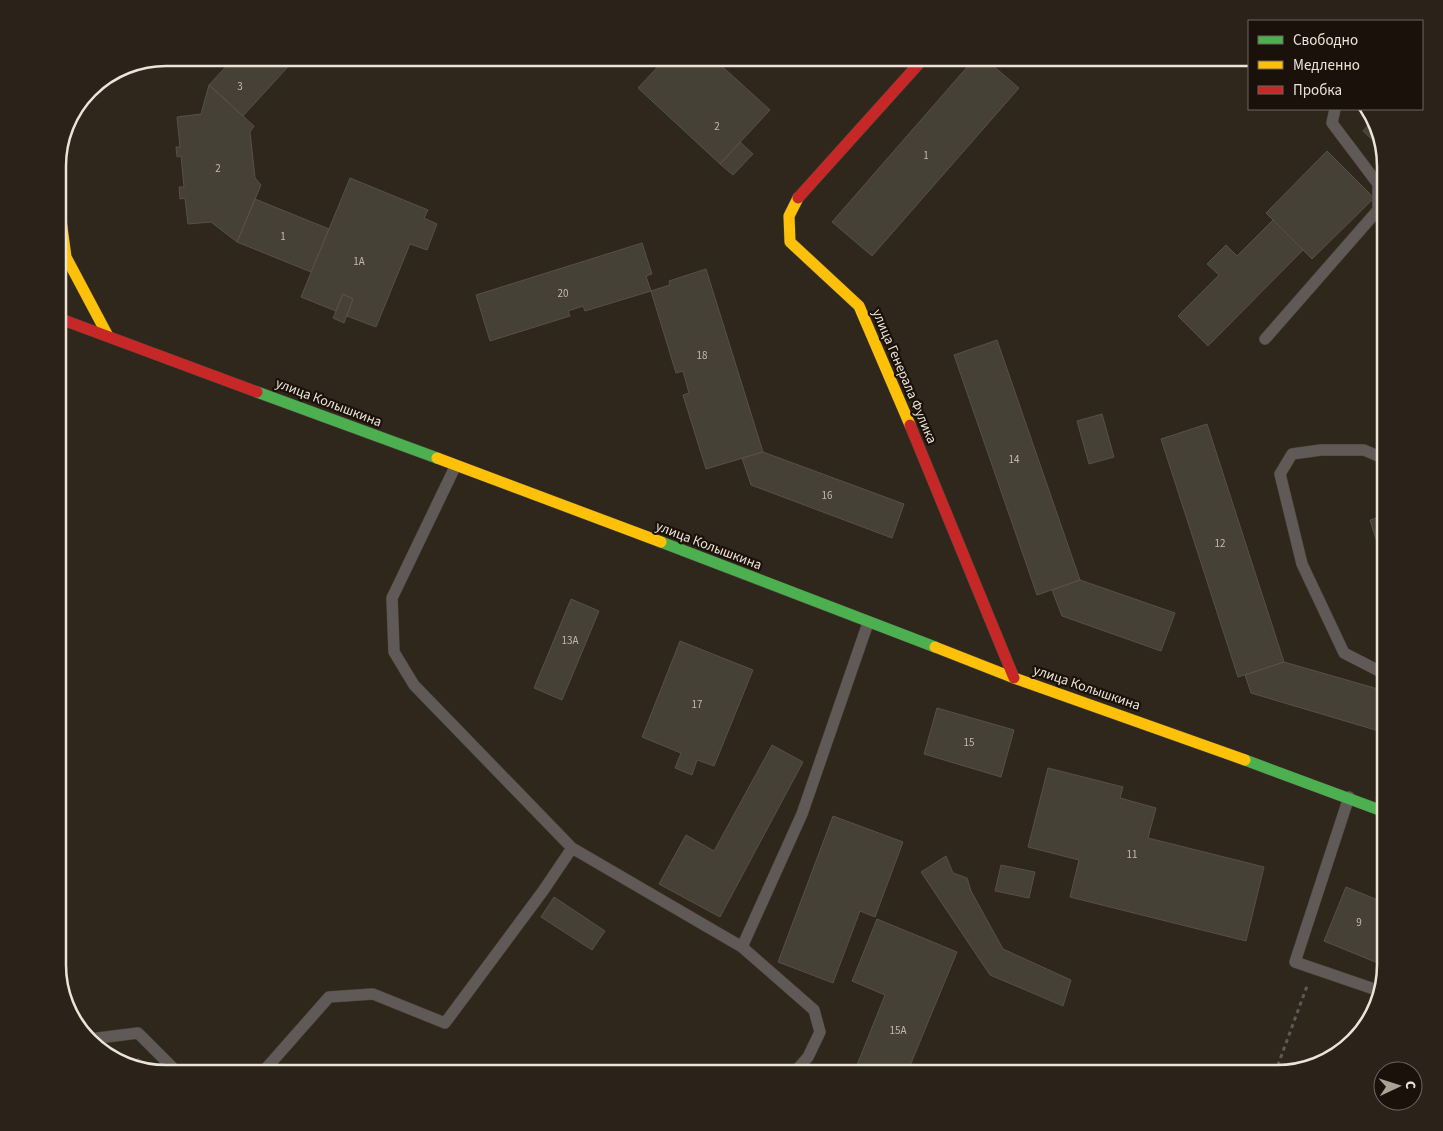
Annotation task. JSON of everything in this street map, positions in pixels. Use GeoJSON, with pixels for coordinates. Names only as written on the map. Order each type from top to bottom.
{"type":"FeatureCollection","features":[{"type":"Feature","properties":{"kind":"street","name":"улица Генерала Фулика"},"geometry":{"type":"LineString","coordinates":[[917,66],[797,200],[789,216],[790,242],[859,306],[895,387],[940,502],[1014,678]]}},
{"type":"Feature","properties":{"kind":"street"},"geometry":{"type":"LineString","coordinates":[[66,257],[108,336]]}},
{"type":"Feature","properties":{"kind":"street","name":"улица Колышкина"},"geometry":{"type":"LineString","coordinates":[[66,321],[455,467],[665,543],[868,624],[1377,808]]}},
{"type":"Feature","properties":{"kind":"lane"},"geometry":{"type":"LineString","coordinates":[[1335,110],[1332,124],[1377,183]]}},
{"type":"Feature","properties":{"kind":"lane"},"geometry":{"type":"LineString","coordinates":[[1265,340],[1377,211]]}},
{"type":"Feature","properties":{"kind":"lane"},"geometry":{"type":"LineString","coordinates":[[1377,455],[1364,450],[1321,450],[1292,454],[1280,474],[1302,564],[1344,653],[1377,670]]}},
{"type":"Feature","properties":{"kind":"lane"},"geometry":{"type":"LineString","coordinates":[[455,467],[392,598],[394,652],[414,685],[572,848],[742,947],[814,1010],[820,1032],[808,1058],[802,1065]]}},
{"type":"Feature","properties":{"kind":"lane"},"geometry":{"type":"LineString","coordinates":[[742,947],[802,814],[868,624]]}},
{"type":"Feature","properties":{"kind":"lane"},"geometry":{"type":"LineString","coordinates":[[1349,797],[1296,962],[1371,988]]}},
{"type":"Feature","properties":{"kind":"lane"},"geometry":{"type":"LineString","coordinates":[[270,1065],[330,996],[373,994],[445,1023],[543,891],[572,848]]}},
{"type":"Feature","properties":{"kind":"lane"},"geometry":{"type":"LineString","coordinates":[[98,1038],[138,1033],[169,1065]]}},
{"type":"Feature","properties":{"kind":"path"},"geometry":{"type":"LineString","coordinates":[[1278,1065],[1314,969]]}},
{"type":"Feature","properties":{"kind":"building"},"geometry":{"type":"Polygon","coordinates":[[[227,66],[289,66],[243,116],[209,85],[227,66]]]}},
{"type":"Feature","properties":{"kind":"building"},"geometry":{"type":"Polygon","coordinates":[[[659,66],[722,66],[770,110],[720,164],[638,88],[659,66]]]}},
{"type":"Feature","properties":{"kind":"building"},"geometry":{"type":"Polygon","coordinates":[[[968,66],[993,66],[1019,88],[872,256],[832,222],[968,66]]]}},
{"type":"Feature","properties":{"kind":"building"},"geometry":{"type":"Polygon","coordinates":[[[209,85],[254,126],[250,132],[255,178],[261,185],[237,242],[211,222],[188,224],[185,198],[180,199],[179,187],[184,187],[181,156],[177,157],[176,147],[180,147],[177,117],[201,114],[209,85]]]}},
{"type":"Feature","properties":{"kind":"building"},"geometry":{"type":"Polygon","coordinates":[[[1368,126],[1373,141],[1363,131],[1368,126]]]}},
{"type":"Feature","properties":{"kind":"building"},"geometry":{"type":"Polygon","coordinates":[[[740,142],[753,154],[733,175],[720,164],[740,142]]]}},
{"type":"Feature","properties":{"kind":"building"},"geometry":{"type":"Polygon","coordinates":[[[1327,151],[1374,198],[1312,259],[1266,213],[1327,151]]]}},
{"type":"Feature","properties":{"kind":"building"},"geometry":{"type":"Polygon","coordinates":[[[350,178],[428,210],[424,218],[437,224],[427,250],[410,244],[376,327],[347,316],[353,299],[343,294],[336,311],[301,297],[350,178]]]}},
{"type":"Feature","properties":{"kind":"building"},"geometry":{"type":"Polygon","coordinates":[[[255,199],[329,229],[311,272],[237,242],[255,199]]]}},
{"type":"Feature","properties":{"kind":"building"},"geometry":{"type":"Polygon","coordinates":[[[1273,220],[1303,250],[1208,346],[1178,316],[1219,275],[1207,264],[1226,245],[1237,256],[1273,220]]]}},
{"type":"Feature","properties":{"kind":"building"},"geometry":{"type":"Polygon","coordinates":[[[642,243],[652,274],[646,276],[651,291],[585,311],[583,306],[568,311],[570,316],[490,341],[476,295],[642,243]]]}},
{"type":"Feature","properties":{"kind":"building"},"geometry":{"type":"Polygon","coordinates":[[[706,269],[763,452],[706,469],[683,395],[689,393],[683,371],[676,373],[651,291],[670,285],[669,281],[706,269]]]}},
{"type":"Feature","properties":{"kind":"building"},"geometry":{"type":"Polygon","coordinates":[[[343,294],[353,299],[344,323],[333,318],[343,294]]]}},
{"type":"Feature","properties":{"kind":"building"},"geometry":{"type":"Polygon","coordinates":[[[997,340],[1080,580],[1037,595],[954,355],[997,340]]]}},
{"type":"Feature","properties":{"kind":"building"},"geometry":{"type":"Polygon","coordinates":[[[1102,414],[1114,457],[1089,464],[1077,421],[1102,414]]]}},
{"type":"Feature","properties":{"kind":"building"},"geometry":{"type":"Polygon","coordinates":[[[1207,424],[1284,662],[1238,677],[1161,439],[1207,424]]]}},
{"type":"Feature","properties":{"kind":"building"},"geometry":{"type":"Polygon","coordinates":[[[763,452],[904,504],[892,538],[751,485],[742,458],[763,452]]]}},
{"type":"Feature","properties":{"kind":"building"},"geometry":{"type":"Polygon","coordinates":[[[1377,518],[1377,542],[1370,520],[1377,518]]]}},
{"type":"Feature","properties":{"kind":"building"},"geometry":{"type":"Polygon","coordinates":[[[1080,580],[1175,613],[1161,651],[1062,616],[1052,590],[1080,580]]]}},
{"type":"Feature","properties":{"kind":"building"},"geometry":{"type":"Polygon","coordinates":[[[571,599],[599,611],[562,700],[534,688],[571,599]]]}},
{"type":"Feature","properties":{"kind":"building"},"geometry":{"type":"Polygon","coordinates":[[[680,641],[753,670],[714,766],[697,760],[692,775],[675,768],[681,753],[642,737],[680,641]]]}},
{"type":"Feature","properties":{"kind":"building"},"geometry":{"type":"Polygon","coordinates":[[[1284,662],[1377,689],[1377,731],[1251,693],[1245,675],[1284,662]]]}},
{"type":"Feature","properties":{"kind":"building"},"geometry":{"type":"Polygon","coordinates":[[[937,708],[1014,730],[1001,777],[924,754],[937,708]]]}},
{"type":"Feature","properties":{"kind":"building"},"geometry":{"type":"Polygon","coordinates":[[[772,745],[803,762],[720,917],[659,884],[686,835],[714,851],[772,745]]]}},
{"type":"Feature","properties":{"kind":"building"},"geometry":{"type":"Polygon","coordinates":[[[1048,768],[1123,787],[1120,798],[1156,808],[1148,838],[1264,867],[1246,941],[1070,897],[1079,860],[1028,847],[1048,768]]]}},
{"type":"Feature","properties":{"kind":"building"},"geometry":{"type":"Polygon","coordinates":[[[833,816],[903,842],[875,917],[860,911],[833,983],[778,962],[833,816]]]}},
{"type":"Feature","properties":{"kind":"building"},"geometry":{"type":"Polygon","coordinates":[[[946,856],[953,873],[967,878],[971,891],[1003,949],[1071,980],[1063,1006],[990,975],[921,872],[946,856]]]}},
{"type":"Feature","properties":{"kind":"building"},"geometry":{"type":"Polygon","coordinates":[[[1001,865],[1035,872],[1029,898],[995,891],[1001,865]]]}},
{"type":"Feature","properties":{"kind":"building"},"geometry":{"type":"Polygon","coordinates":[[[1346,887],[1377,900],[1377,963],[1324,941],[1346,887]]]}},
{"type":"Feature","properties":{"kind":"building"},"geometry":{"type":"Polygon","coordinates":[[[554,897],[605,931],[592,950],[541,917],[554,897]]]}},
{"type":"Feature","properties":{"kind":"building"},"geometry":{"type":"Polygon","coordinates":[[[877,919],[957,952],[910,1065],[857,1065],[885,995],[852,981],[877,919]]]}},
{"type":"Feature","properties":{"kind":"traffic: fast"},"geometry":{"type":"LineString","coordinates":[[257,392],[437,458]]}},
{"type":"Feature","properties":{"kind":"traffic: fast"},"geometry":{"type":"LineString","coordinates":[[661,542],[935,647]]}},
{"type":"Feature","properties":{"kind":"traffic: fast"},"geometry":{"type":"LineString","coordinates":[[1245,760],[1377,809]]}},
{"type":"Feature","properties":{"kind":"traffic: slow"},"geometry":{"type":"LineString","coordinates":[[798,198],[789,216],[790,242],[859,306],[910,425]]}},
{"type":"Feature","properties":{"kind":"traffic: slow"},"geometry":{"type":"LineString","coordinates":[[66,257],[108,336]]}},
{"type":"Feature","properties":{"kind":"traffic: slow"},"geometry":{"type":"LineString","coordinates":[[437,458],[661,542]]}},
{"type":"Feature","properties":{"kind":"traffic: slow"},"geometry":{"type":"LineString","coordinates":[[935,647],[1014,678],[1245,760]]}},
{"type":"Feature","properties":{"kind":"traffic: jam"},"geometry":{"type":"LineString","coordinates":[[798,198],[917,66]]}},
{"type":"Feature","properties":{"kind":"traffic: jam"},"geometry":{"type":"LineString","coordinates":[[66,321],[257,392]]}},
{"type":"Feature","properties":{"kind":"traffic: jam"},"geometry":{"type":"LineString","coordinates":[[910,425],[1014,678]]}}]}
